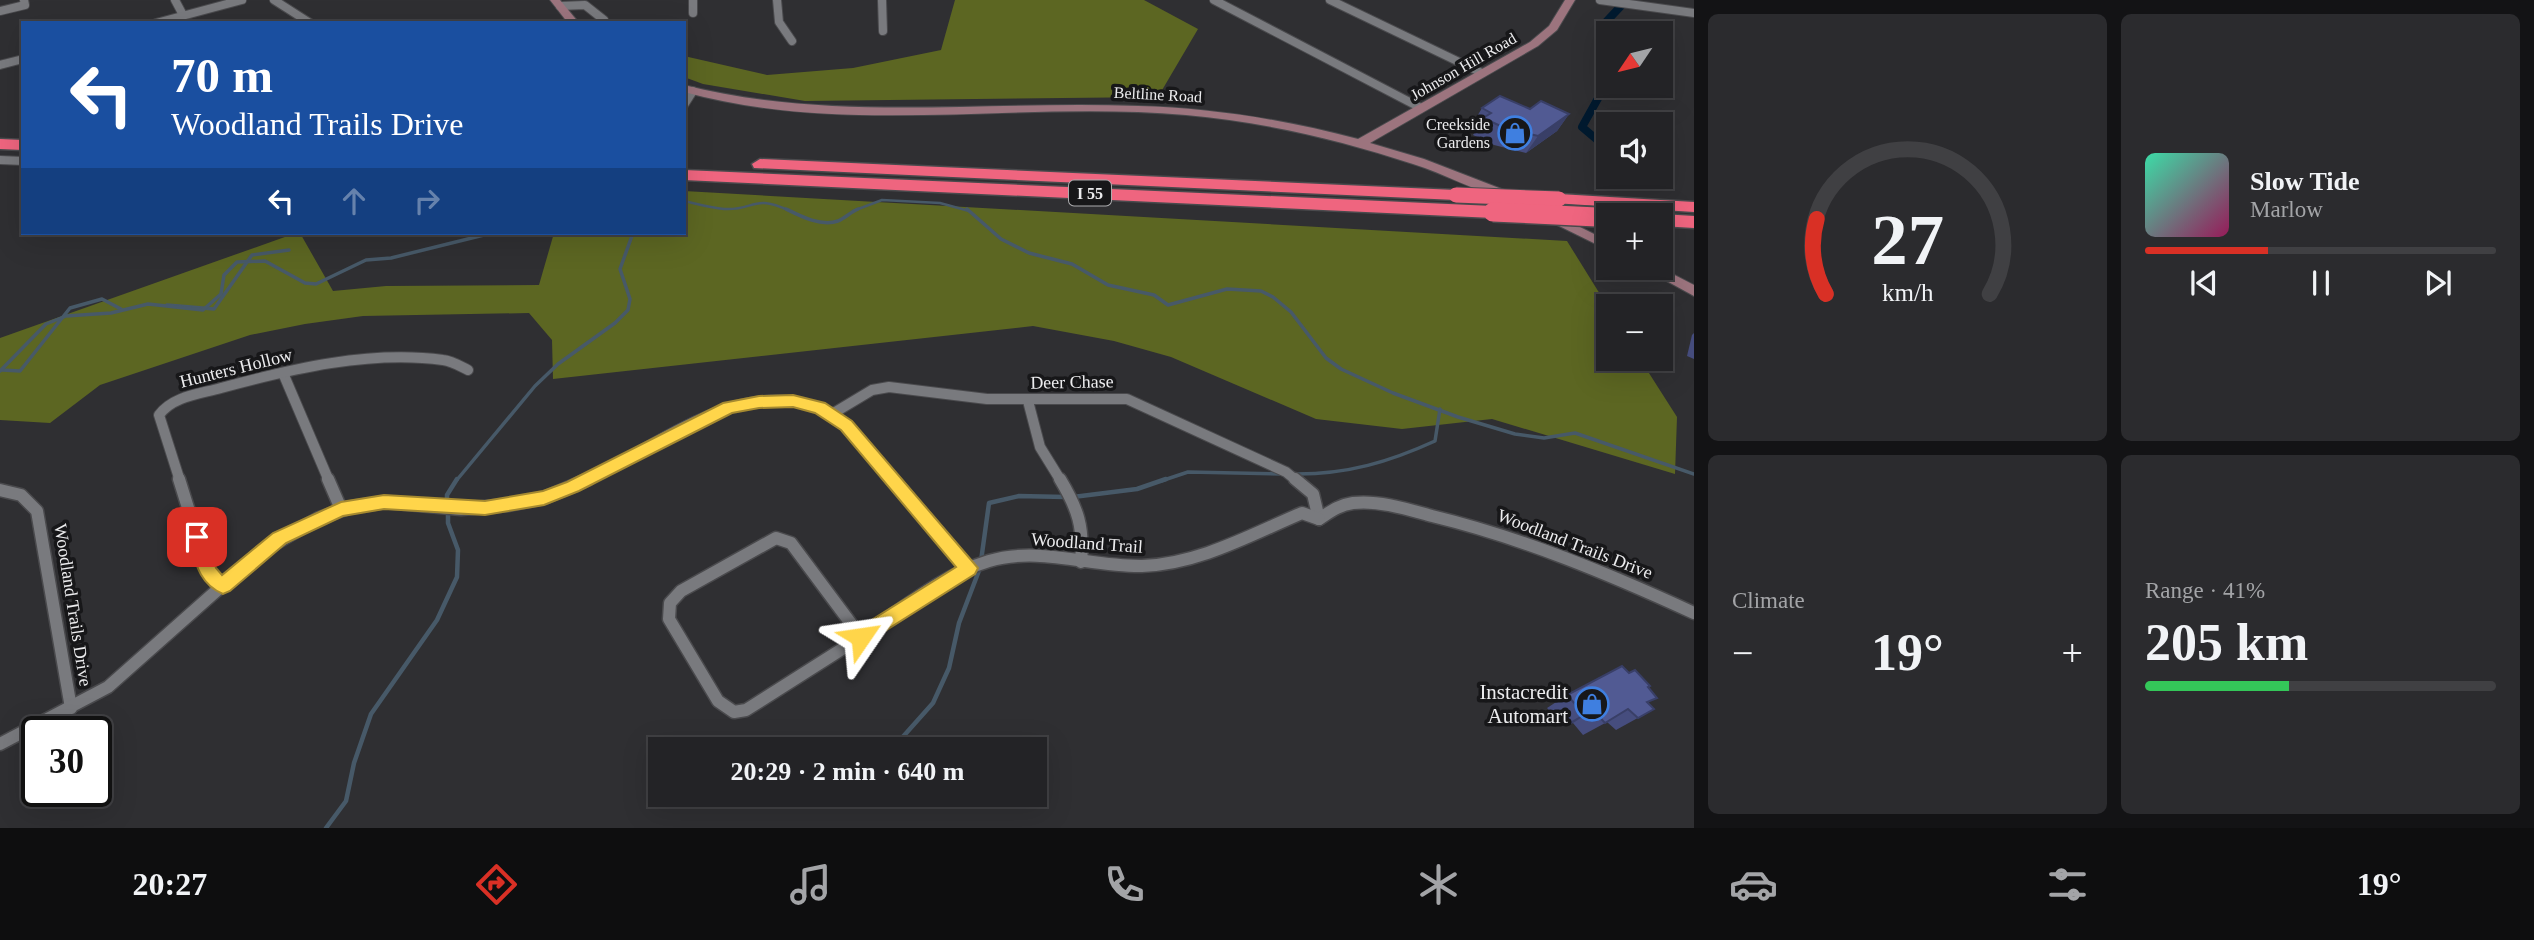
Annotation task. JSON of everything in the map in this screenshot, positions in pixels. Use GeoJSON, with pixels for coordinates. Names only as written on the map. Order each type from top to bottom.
{"type":"FeatureCollection","features":[{"type":"Feature","properties":{"kind":"highway"},"geometry":{"type":"LineString","coordinates":[[0,130],[21,131]]}},
{"type":"Feature","properties":{"kind":"highway"},"geometry":{"type":"LineString","coordinates":[[0,144],[21,145]]}},
{"type":"Feature","properties":{"kind":"highway","name":"I 55"},"geometry":{"type":"LineString","coordinates":[[686,160],[1694,207]]}},
{"type":"Feature","properties":{"kind":"highway","name":"I 55"},"geometry":{"type":"LineString","coordinates":[[686,175],[1596,217]]}},
{"type":"Feature","properties":{"kind":"highway"},"geometry":{"type":"LineString","coordinates":[[1673,221],[1694,222]]}},
{"type":"Feature","properties":{"kind":"main road","name":"Johnson Hill Road"},"geometry":{"type":"LineString","coordinates":[[1357,145],[1534,44],[1553,28],[1570,0]]}},
{"type":"Feature","properties":{"kind":"main road"},"geometry":{"type":"LineString","coordinates":[[557,3],[572,21]]}},
{"type":"Feature","properties":{"kind":"main road","name":"Beltline Road"},"geometry":{"type":"LineString","coordinates":[[689,90],[747,103],[816,110],[1173,111],[1270,124],[1357,145],[1475,183],[1532,207],[1596,240]]}},
{"type":"Feature","properties":{"kind":"main road"},"geometry":{"type":"LineString","coordinates":[[1673,280],[1694,291]]}},
{"type":"Feature","properties":{"kind":"street"},"geometry":{"type":"LineString","coordinates":[[0,11],[26,5],[24,0]]}},
{"type":"Feature","properties":{"kind":"street"},"geometry":{"type":"LineString","coordinates":[[175,0],[183,15]]}},
{"type":"Feature","properties":{"kind":"street"},"geometry":{"type":"LineString","coordinates":[[163,21],[242,0]]}},
{"type":"Feature","properties":{"kind":"street"},"geometry":{"type":"LineString","coordinates":[[274,0],[307,21]]}},
{"type":"Feature","properties":{"kind":"street"},"geometry":{"type":"LineString","coordinates":[[693,0],[693,13]]}},
{"type":"Feature","properties":{"kind":"street"},"geometry":{"type":"LineString","coordinates":[[777,0],[779,23],[792,41]]}},
{"type":"Feature","properties":{"kind":"street"},"geometry":{"type":"LineString","coordinates":[[882,0],[883,31]]}},
{"type":"Feature","properties":{"kind":"street"},"geometry":{"type":"LineString","coordinates":[[1214,0],[1421,108]]}},
{"type":"Feature","properties":{"kind":"street"},"geometry":{"type":"LineString","coordinates":[[1330,0],[1482,73]]}},
{"type":"Feature","properties":{"kind":"street"},"geometry":{"type":"LineString","coordinates":[[1600,0],[1694,13]]}},
{"type":"Feature","properties":{"kind":"street"},"geometry":{"type":"LineString","coordinates":[[557,3],[583,1],[593,6],[604,20]]}},
{"type":"Feature","properties":{"kind":"street"},"geometry":{"type":"LineString","coordinates":[[0,65],[21,60]]}},
{"type":"Feature","properties":{"kind":"street"},"geometry":{"type":"LineString","coordinates":[[0,159],[21,161]]}},
{"type":"Feature","properties":{"kind":"street","name":"Hunters Hollow"},"geometry":{"type":"LineString","coordinates":[[223,585],[214,580],[208,572],[159,415],[162,408],[180,400],[283,373],[317,367],[394,359],[446,360],[468,370]]}},
{"type":"Feature","properties":{"kind":"street"},"geometry":{"type":"LineString","coordinates":[[283,373],[341,509]]}},
{"type":"Feature","properties":{"kind":"street","name":"Deer Chase"},"geometry":{"type":"LineString","coordinates":[[832,414],[880,387],[1028,401],[1107,397],[1139,403],[1286,472],[1313,494],[1319,519]]}},
{"type":"Feature","properties":{"kind":"street","name":"Woodland Trails Drive"},"geometry":{"type":"LineString","coordinates":[[0,744],[108,687],[280,538],[341,509],[384,502],[485,508],[544,498],[729,407],[759,402],[793,401],[832,414],[846,426],[969,568]]}},
{"type":"Feature","properties":{"kind":"street"},"geometry":{"type":"LineString","coordinates":[[1028,401],[1040,447],[1076,505],[1083,538],[1081,562]]}},
{"type":"Feature","properties":{"kind":"street","name":"Woodland Trails Drive"},"geometry":{"type":"LineString","coordinates":[[0,490],[21,495],[37,511],[71,708]]}},
{"type":"Feature","properties":{"kind":"street","name":"Woodland Trails Drive"},"geometry":{"type":"LineString","coordinates":[[1319,519],[1343,505],[1363,504],[1384,505],[1441,517],[1553,552],[1694,613]]}},
{"type":"Feature","properties":{"kind":"street","name":"Woodland Trail"},"geometry":{"type":"LineString","coordinates":[[861,637],[791,543],[784,539],[771,539],[681,591],[667,608],[669,620],[718,701],[734,712],[746,710],[861,637],[969,568],[990,561],[1025,556],[1130,566],[1178,562],[1211,553],[1302,513],[1319,519]]}},
{"type":"Feature","properties":{"kind":"green space"},"geometry":{"type":"Polygon","coordinates":[[[955,0],[1144,0],[1198,29],[1158,97],[805,101],[703,84],[686,78],[686,56],[767,75],[853,68],[941,50],[955,0]]]}},
{"type":"Feature","properties":{"kind":"green space"},"geometry":{"type":"Polygon","coordinates":[[[686,191],[1567,241],[1600,294],[1596,294],[1596,371],[1648,371],[1677,417],[1675,474],[1492,419],[1402,429],[1316,419],[1171,357],[1114,341],[1033,326],[553,379],[552,340],[529,313],[363,316],[250,335],[100,385],[50,423],[0,420],[0,338],[290,235],[301,235],[333,291],[386,286],[539,285],[553,235],[686,235],[686,191]]]}},
{"type":"Feature","properties":{"kind":"building"},"geometry":{"type":"Polygon","coordinates":[[[1500,96],[1530,109],[1541,101],[1569,114],[1538,136],[1505,128],[1483,118],[1491,113],[1482,108],[1500,96]]]}},
{"type":"Feature","properties":{"kind":"building"},"geometry":{"type":"Polygon","coordinates":[[[1622,666],[1629,673],[1635,670],[1650,686],[1648,687],[1657,698],[1647,702],[1654,709],[1638,718],[1628,709],[1605,723],[1593,710],[1584,714],[1567,695],[1622,666]]]}},
{"type":"Feature","properties":{"kind":"waterway"},"geometry":{"type":"LineString","coordinates":[[1607,21],[1621,6]]}},
{"type":"Feature","properties":{"kind":"waterway"},"geometry":{"type":"LineString","coordinates":[[1596,139],[1582,127],[1598,98]]}},
{"type":"Feature","properties":{"kind":"waterway"},"geometry":{"type":"LineString","coordinates":[[858,209],[882,200],[940,203],[969,211]]}},
{"type":"Feature","properties":{"kind":"waterway"},"geometry":{"type":"LineString","coordinates":[[686,201],[724,209],[768,203],[790,211]]}},
{"type":"Feature","properties":{"kind":"waterway"},"geometry":{"type":"LineString","coordinates":[[786,209],[790,211]]}},
{"type":"Feature","properties":{"kind":"waterway"},"geometry":{"type":"LineString","coordinates":[[790,211],[825,223],[838,221],[858,209]]}},
{"type":"Feature","properties":{"kind":"waterway"},"geometry":{"type":"LineString","coordinates":[[853,211],[858,209]]}},
{"type":"Feature","properties":{"kind":"waterway"},"geometry":{"type":"LineString","coordinates":[[967,209],[1001,239],[1029,253],[1072,264],[1108,285],[1154,295],[1168,305],[1227,289],[1261,291],[1291,312],[1326,358],[1341,369],[1440,410]]}},
{"type":"Feature","properties":{"kind":"waterway"},"geometry":{"type":"LineString","coordinates":[[247,262],[265,261],[305,283],[316,284],[366,260],[391,258],[484,235]]}},
{"type":"Feature","properties":{"kind":"waterway"},"geometry":{"type":"LineString","coordinates":[[456,481],[535,386],[558,364],[615,323],[628,310],[630,299],[620,269],[632,235]]}},
{"type":"Feature","properties":{"kind":"waterway"},"geometry":{"type":"LineString","coordinates":[[247,262],[252,255],[289,250]]}},
{"type":"Feature","properties":{"kind":"waterway"},"geometry":{"type":"LineString","coordinates":[[205,308],[221,294],[224,275],[237,262],[247,262]]}},
{"type":"Feature","properties":{"kind":"waterway"},"geometry":{"type":"LineString","coordinates":[[205,308],[214,309],[247,262]]}},
{"type":"Feature","properties":{"kind":"waterway"},"geometry":{"type":"LineString","coordinates":[[63,317],[70,308],[102,299],[121,309]]}},
{"type":"Feature","properties":{"kind":"waterway"},"geometry":{"type":"LineString","coordinates":[[63,317],[111,313],[148,304],[205,308]]}},
{"type":"Feature","properties":{"kind":"waterway"},"geometry":{"type":"LineString","coordinates":[[167,305],[205,308]]}},
{"type":"Feature","properties":{"kind":"waterway"},"geometry":{"type":"LineString","coordinates":[[0,371],[46,324],[63,317]]}},
{"type":"Feature","properties":{"kind":"waterway"},"geometry":{"type":"LineString","coordinates":[[2,370],[20,371],[63,317]]}},
{"type":"Feature","properties":{"kind":"waterway"},"geometry":{"type":"LineString","coordinates":[[1297,474],[1334,472],[1368,465],[1435,441],[1440,410]]}},
{"type":"Feature","properties":{"kind":"waterway"},"geometry":{"type":"LineString","coordinates":[[1440,410],[1515,434],[1544,438],[1575,433],[1694,474]]}},
{"type":"Feature","properties":{"kind":"waterway"},"geometry":{"type":"LineString","coordinates":[[1161,481],[1188,472],[1282,474]]}},
{"type":"Feature","properties":{"kind":"waterway"},"geometry":{"type":"LineString","coordinates":[[447,503],[447,495],[457,479]]}},
{"type":"Feature","properties":{"kind":"waterway"},"geometry":{"type":"LineString","coordinates":[[1073,497],[1137,489],[1166,479]]}},
{"type":"Feature","properties":{"kind":"waterway"},"geometry":{"type":"LineString","coordinates":[[981,561],[989,503],[1019,496],[1065,497]]}},
{"type":"Feature","properties":{"kind":"waterway"},"geometry":{"type":"LineString","coordinates":[[326,828],[346,801],[354,763],[371,714],[437,620],[457,577],[458,550],[448,523],[448,511]]}},
{"type":"Feature","properties":{"kind":"waterway"},"geometry":{"type":"LineString","coordinates":[[903,737],[933,703],[949,668],[959,623],[980,568]]}},
{"type":"Feature","properties":{"kind":"place","name":"Creekside Gardens"},"geometry":{"type":"Point","coordinates":[1515,133]}},
{"type":"Feature","properties":{"kind":"place","name":"Instacredit Automart"},"geometry":{"type":"Point","coordinates":[1592,704]}},
{"type":"Feature","properties":{"kind":"route"},"geometry":{"type":"LineString","coordinates":[[197,537],[208,572],[214,580],[223,585],[280,538],[341,509],[384,502],[485,508],[544,498],[729,407],[759,402],[793,401],[820,408],[846,426],[969,568],[861,637]]}}]}
